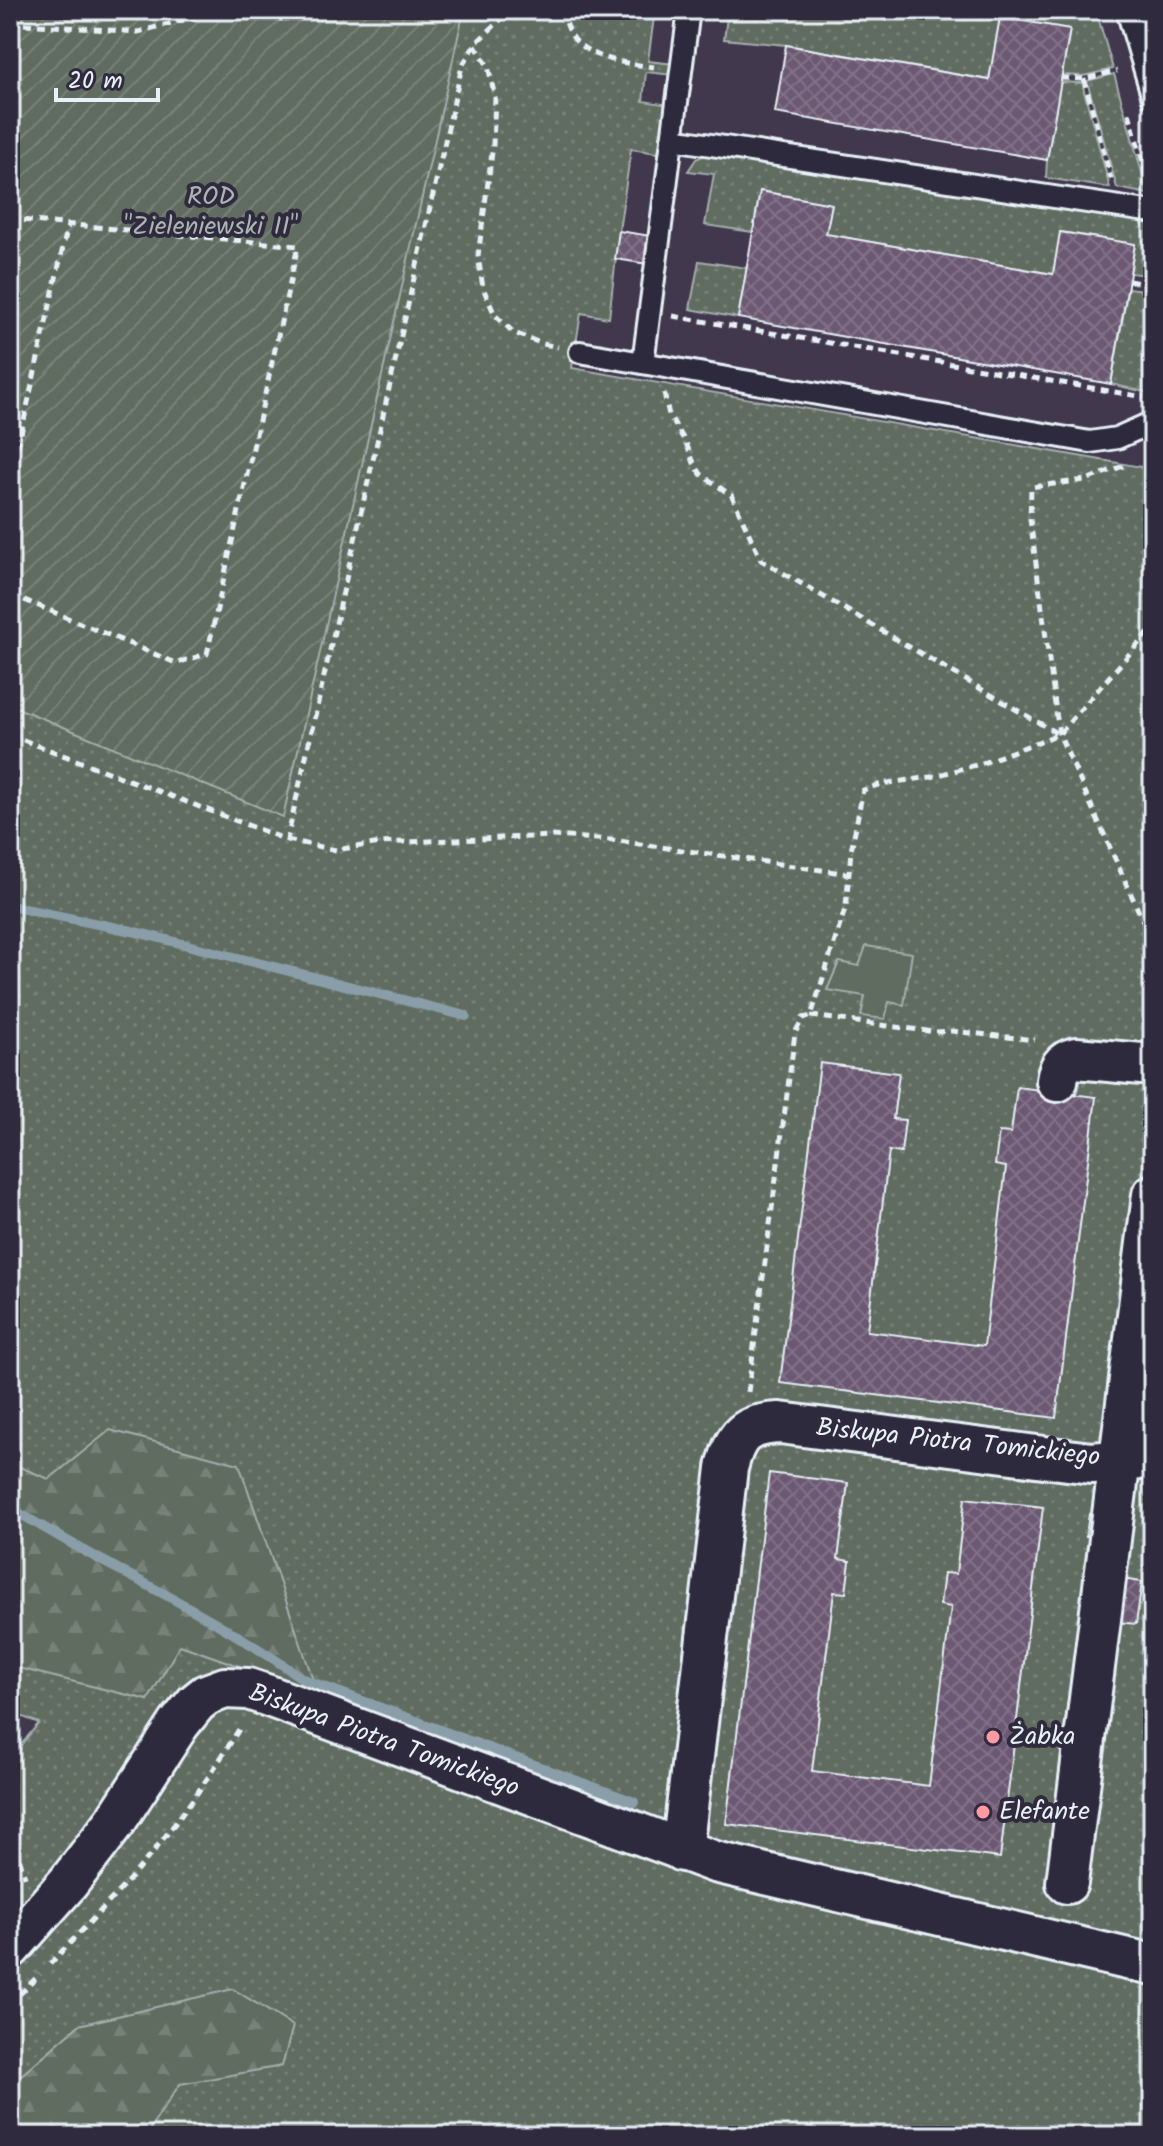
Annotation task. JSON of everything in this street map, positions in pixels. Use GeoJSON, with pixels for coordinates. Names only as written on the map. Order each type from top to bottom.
{"type":"FeatureCollection","features":[{"type":"Feature","properties":{"kind":"street"},"geometry":{"type":"LineString","coordinates":[[1062,1070],[1076,1058],[1153,1065]]}},
{"type":"Feature","properties":{"kind":"street","name":"Biskupa Piotra Tomickiego"},"geometry":{"type":"LineString","coordinates":[[1067,1883],[1137,1459],[1153,1195]]}},
{"type":"Feature","properties":{"kind":"street","name":"Biskupa Piotra Tomickiego"},"geometry":{"type":"LineString","coordinates":[[742,1433],[751,1427],[780,1423],[1091,1463],[1137,1459]]}},
{"type":"Feature","properties":{"kind":"street"},"geometry":{"type":"LineString","coordinates":[[682,1851],[727,1468],[735,1443],[742,1433]]}},
{"type":"Feature","properties":{"kind":"street","name":"Biskupa Piotra Tomickiego"},"geometry":{"type":"LineString","coordinates":[[10,1948],[68,1883],[115,1822],[187,1713],[206,1695],[225,1688],[248,1689],[266,1695],[731,1867],[1153,1965]]}},
{"type":"Feature","properties":{"kind":"lane"},"geometry":{"type":"LineString","coordinates":[[643,363],[689,10]]}},
{"type":"Feature","properties":{"kind":"lane"},"geometry":{"type":"LineString","coordinates":[[1127,10],[1153,98]]}},
{"type":"Feature","properties":{"kind":"lane"},"geometry":{"type":"LineString","coordinates":[[672,139],[1153,212]]}},
{"type":"Feature","properties":{"kind":"lane"},"geometry":{"type":"LineString","coordinates":[[580,352],[1090,442],[1117,438],[1153,422]]}},
{"type":"Feature","properties":{"kind":"path"},"geometry":{"type":"LineString","coordinates":[[10,23],[138,32],[221,10]]}},
{"type":"Feature","properties":{"kind":"path"},"geometry":{"type":"LineString","coordinates":[[287,840],[462,66],[475,45],[511,10]]}},
{"type":"Feature","properties":{"kind":"path"},"geometry":{"type":"LineString","coordinates":[[561,10],[572,37],[585,50],[624,63],[681,71]]}},
{"type":"Feature","properties":{"kind":"path"},"geometry":{"type":"LineString","coordinates":[[475,45],[488,66],[495,97],[493,145],[478,256],[483,288],[495,315],[514,333],[543,344],[580,352]]}},
{"type":"Feature","properties":{"kind":"path"},"geometry":{"type":"LineString","coordinates":[[1061,78],[1084,79],[1118,71]]}},
{"type":"Feature","properties":{"kind":"path"},"geometry":{"type":"LineString","coordinates":[[1084,79],[1114,192]]}},
{"type":"Feature","properties":{"kind":"path"},"geometry":{"type":"LineString","coordinates":[[10,219],[298,246],[207,654],[176,663],[10,594]]}},
{"type":"Feature","properties":{"kind":"path"},"geometry":{"type":"LineString","coordinates":[[18,447],[68,225]]}},
{"type":"Feature","properties":{"kind":"path"},"geometry":{"type":"LineString","coordinates":[[1129,281],[1146,284],[1153,281]]}},
{"type":"Feature","properties":{"kind":"path"},"geometry":{"type":"LineString","coordinates":[[1146,284],[1153,303]]}},
{"type":"Feature","properties":{"kind":"path"},"geometry":{"type":"LineString","coordinates":[[650,312],[1153,399]]}},
{"type":"Feature","properties":{"kind":"path"},"geometry":{"type":"LineString","coordinates":[[664,367],[664,398],[669,415],[701,474],[732,496],[761,560],[1059,734]]}},
{"type":"Feature","properties":{"kind":"path"},"geometry":{"type":"LineString","coordinates":[[1134,462],[1086,480],[1031,487],[1030,519],[1059,734],[1148,932],[1153,967]]}},
{"type":"Feature","properties":{"kind":"path"},"geometry":{"type":"LineString","coordinates":[[811,1016],[846,906],[851,851],[863,790],[980,764],[1059,734],[1153,627]]}},
{"type":"Feature","properties":{"kind":"path"},"geometry":{"type":"LineString","coordinates":[[10,735],[287,840],[336,850],[380,843],[568,837],[685,849],[849,874]]}},
{"type":"Feature","properties":{"kind":"path"},"geometry":{"type":"LineString","coordinates":[[742,1433],[795,1033],[803,1018],[811,1016],[935,1032],[1036,1040],[1062,1070]]}},
{"type":"Feature","properties":{"kind":"path"},"geometry":{"type":"LineString","coordinates":[[10,2004],[141,1867],[196,1795],[247,1717]]}},
{"type":"Feature","properties":{"kind":"green space","name":"ROD \"Zieleniewski II\""},"geometry":{"type":"Polygon","coordinates":[[[10,10],[464,10],[283,817],[10,705],[10,10]]]}},
{"type":"Feature","properties":{"kind":"green space"},"geometry":{"type":"Polygon","coordinates":[[[464,10],[655,10],[648,61],[674,64],[673,75],[646,72],[643,101],[670,105],[664,154],[631,149],[609,318],[581,313],[572,368],[1153,469],[1153,2136],[10,2136],[10,1758],[39,1723],[10,1712],[10,704],[464,10]]]}},
{"type":"Feature","properties":{"kind":"green space"},"geometry":{"type":"Polygon","coordinates":[[[728,10],[1096,10],[1113,69],[1083,76],[1062,75],[1070,29],[1001,17],[989,80],[786,45],[724,39],[728,10]]]}},
{"type":"Feature","properties":{"kind":"green space"},"geometry":{"type":"Polygon","coordinates":[[[1114,74],[1148,194],[1117,188],[1087,81],[1114,74]]]}},
{"type":"Feature","properties":{"kind":"green space"},"geometry":{"type":"Polygon","coordinates":[[[1060,82],[1082,83],[1110,188],[1046,178],[1060,82]]]}},
{"type":"Feature","properties":{"kind":"green space"},"geometry":{"type":"Polygon","coordinates":[[[715,150],[1153,214],[1153,273],[1130,273],[1135,244],[1061,232],[1053,274],[826,234],[831,204],[761,191],[753,232],[705,225],[714,174],[688,171],[696,159],[715,150]]]}},
{"type":"Feature","properties":{"kind":"green space"},"geometry":{"type":"Polygon","coordinates":[[[699,261],[747,268],[738,318],[690,309],[699,261]]]}},
{"type":"Feature","properties":{"kind":"green space"},"geometry":{"type":"Polygon","coordinates":[[[1128,288],[1143,290],[1153,317],[1153,394],[1111,384],[1128,288]]]}},
{"type":"Feature","properties":{"kind":"green space"},"geometry":{"type":"Polygon","coordinates":[[[866,946],[912,953],[904,1005],[889,1002],[885,1019],[861,1016],[865,996],[827,990],[839,962],[859,966],[866,946]]]}},
{"type":"Feature","properties":{"kind":"green space"},"geometry":{"type":"Polygon","coordinates":[[[110,1430],[239,1464],[318,1694],[180,1645],[148,1700],[10,1666],[10,1463],[49,1479],[110,1430]]]}},
{"type":"Feature","properties":{"kind":"green space"},"geometry":{"type":"Polygon","coordinates":[[[233,1989],[293,2026],[282,2066],[180,2084],[145,2136],[10,2136],[10,2085],[79,2025],[233,1989]]]}},
{"type":"Feature","properties":{"kind":"building"},"geometry":{"type":"Polygon","coordinates":[[[1000,17],[1070,29],[1047,160],[775,113],[786,45],[989,80],[1000,17]]]}},
{"type":"Feature","properties":{"kind":"building"},"geometry":{"type":"Polygon","coordinates":[[[760,191],[832,204],[826,234],[1053,274],[1060,232],[1135,244],[1111,384],[738,318],[760,191]]]}},
{"type":"Feature","properties":{"kind":"building"},"geometry":{"type":"Polygon","coordinates":[[[619,231],[651,236],[648,264],[615,259],[619,231]]]}},
{"type":"Feature","properties":{"kind":"building"},"geometry":{"type":"Polygon","coordinates":[[[820,1063],[899,1073],[893,1119],[905,1120],[901,1153],[889,1151],[867,1331],[984,1346],[1006,1167],[995,1165],[999,1132],[1011,1133],[1017,1087],[1096,1097],[1056,1418],[780,1383],[820,1063]]]}},
{"type":"Feature","properties":{"kind":"building"},"geometry":{"type":"Polygon","coordinates":[[[769,1473],[848,1483],[838,1559],[850,1561],[846,1593],[834,1592],[812,1771],[929,1786],[951,1607],[940,1605],[944,1573],[956,1574],[965,1498],[1043,1507],[1000,1858],[726,1824],[769,1473]]]}},
{"type":"Feature","properties":{"kind":"building"},"geometry":{"type":"Polygon","coordinates":[[[1149,1476],[1153,1476],[1153,1497],[1147,1496],[1149,1476]]]}},
{"type":"Feature","properties":{"kind":"building"},"geometry":{"type":"Polygon","coordinates":[[[1089,1514],[1099,1516],[1096,1537],[1086,1536],[1089,1514]]]}},
{"type":"Feature","properties":{"kind":"building"},"geometry":{"type":"Polygon","coordinates":[[[1122,1579],[1142,1582],[1136,1624],[1117,1622],[1122,1579]]]}},
{"type":"Feature","properties":{"kind":"waterway"},"geometry":{"type":"LineString","coordinates":[[10,906],[132,931],[466,1016]]}},
{"type":"Feature","properties":{"kind":"waterway"},"geometry":{"type":"LineString","coordinates":[[10,1508],[204,1616],[303,1679],[634,1802]]}},
{"type":"Feature","properties":{"kind":"place","name":"Żabka"},"geometry":{"type":"Point","coordinates":[993,1737]}},
{"type":"Feature","properties":{"kind":"place","name":"Elefante"},"geometry":{"type":"Point","coordinates":[983,1812]}}]}
